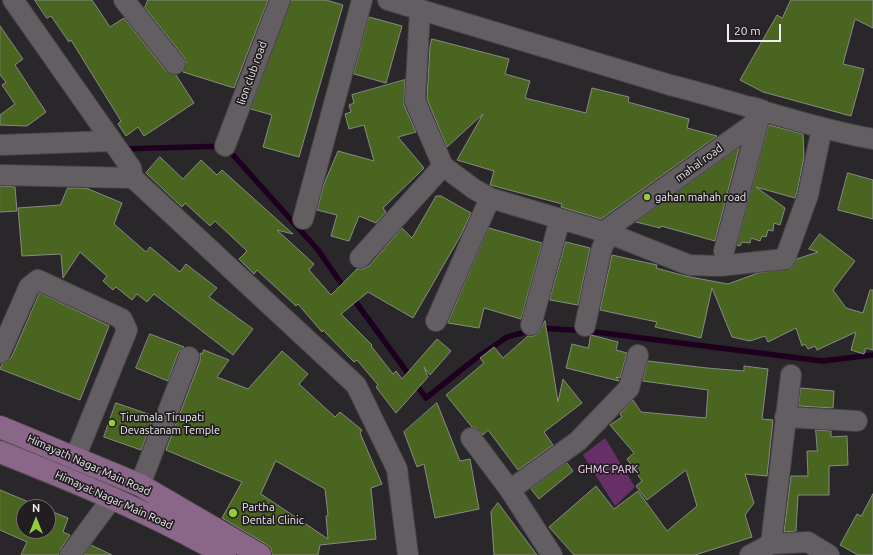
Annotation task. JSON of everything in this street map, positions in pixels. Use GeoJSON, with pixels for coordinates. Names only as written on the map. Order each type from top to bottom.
{"type":"FeatureCollection","features":[{"type":"Feature","properties":{"kind":"main road","name":"Himayath Nagar Main Road"},"geometry":{"type":"LineString","coordinates":[[0,427],[140,486],[260,555]]}},
{"type":"Feature","properties":{"kind":"main road","name":"Himayat Nagar Main Road"},"geometry":{"type":"LineString","coordinates":[[0,452],[113,498],[179,528],[225,555]]}},
{"type":"Feature","properties":{"kind":"street"},"geometry":{"type":"LineString","coordinates":[[13,0],[132,173],[356,384],[397,469],[408,555]]}},
{"type":"Feature","properties":{"kind":"street"},"geometry":{"type":"LineString","coordinates":[[124,0],[175,64]]}},
{"type":"Feature","properties":{"kind":"street","name":"lion club road"},"geometry":{"type":"LineString","coordinates":[[225,146],[280,0]]}},
{"type":"Feature","properties":{"kind":"street"},"geometry":{"type":"LineString","coordinates":[[303,219],[362,0]]}},
{"type":"Feature","properties":{"kind":"street"},"geometry":{"type":"LineString","coordinates":[[388,0],[655,80],[757,108],[822,128],[871,133]]}},
{"type":"Feature","properties":{"kind":"street"},"geometry":{"type":"LineString","coordinates":[[420,10],[415,101],[443,166],[474,189],[490,198],[606,233],[689,265],[719,266],[785,259],[808,195],[822,128]]}},
{"type":"Feature","properties":{"kind":"street"},"geometry":{"type":"LineString","coordinates":[[724,251],[757,108]]}},
{"type":"Feature","properties":{"kind":"street","name":"mahal road"},"geometry":{"type":"LineString","coordinates":[[606,233],[752,125],[757,108]]}},
{"type":"Feature","properties":{"kind":"street"},"geometry":{"type":"LineString","coordinates":[[0,145],[111,141]]}},
{"type":"Feature","properties":{"kind":"street"},"geometry":{"type":"LineString","coordinates":[[360,258],[443,166]]}},
{"type":"Feature","properties":{"kind":"street"},"geometry":{"type":"LineString","coordinates":[[0,176],[132,173]]}},
{"type":"Feature","properties":{"kind":"street"},"geometry":{"type":"LineString","coordinates":[[436,321],[490,198]]}},
{"type":"Feature","properties":{"kind":"street"},"geometry":{"type":"LineString","coordinates":[[531,325],[560,219]]}},
{"type":"Feature","properties":{"kind":"street"},"geometry":{"type":"LineString","coordinates":[[585,326],[606,233]]}},
{"type":"Feature","properties":{"kind":"street"},"geometry":{"type":"LineString","coordinates":[[0,353],[29,287],[38,280],[122,319],[126,330],[75,458]]}},
{"type":"Feature","properties":{"kind":"street"},"geometry":{"type":"LineString","coordinates":[[510,490],[578,442],[624,394],[629,388],[638,355]]}},
{"type":"Feature","properties":{"kind":"street"},"geometry":{"type":"LineString","coordinates":[[140,486],[189,357]]}},
{"type":"Feature","properties":{"kind":"street"},"geometry":{"type":"LineString","coordinates":[[771,544],[791,375]]}},
{"type":"Feature","properties":{"kind":"street"},"geometry":{"type":"LineString","coordinates":[[785,417],[857,421]]}},
{"type":"Feature","properties":{"kind":"street"},"geometry":{"type":"LineString","coordinates":[[470,438],[510,490],[552,555]]}},
{"type":"Feature","properties":{"kind":"street"},"geometry":{"type":"LineString","coordinates":[[70,555],[113,498]]}},
{"type":"Feature","properties":{"kind":"street"},"geometry":{"type":"LineString","coordinates":[[750,555],[771,544],[808,542],[829,555]]}},
{"type":"Feature","properties":{"kind":"green space","name":"GHMC PARK"},"geometry":{"type":"Polygon","coordinates":[[[605,438],[635,487],[615,506],[583,455],[605,438]]]}},
{"type":"Feature","properties":{"kind":"building"},"geometry":{"type":"Polygon","coordinates":[[[35,0],[92,0],[110,27],[124,18],[166,71],[176,75],[194,103],[144,136],[138,127],[126,136],[118,124],[121,121],[71,40],[69,42],[51,16],[47,18],[35,0]]]}},
{"type":"Feature","properties":{"kind":"building"},"geometry":{"type":"Polygon","coordinates":[[[148,0],[268,0],[234,88],[183,72],[186,63],[184,57],[145,8],[148,0]]]}},
{"type":"Feature","properties":{"kind":"building"},"geometry":{"type":"Polygon","coordinates":[[[291,0],[326,0],[343,5],[299,157],[263,147],[272,115],[251,109],[291,0]]]}},
{"type":"Feature","properties":{"kind":"building"},"geometry":{"type":"Polygon","coordinates":[[[791,0],[873,0],[873,28],[855,19],[843,64],[864,69],[851,116],[763,92],[740,80],[777,15],[782,18],[791,0]]]}},
{"type":"Feature","properties":{"kind":"building"},"geometry":{"type":"Polygon","coordinates":[[[369,17],[402,26],[386,83],[354,74],[369,17]]]}},
{"type":"Feature","properties":{"kind":"building"},"geometry":{"type":"Polygon","coordinates":[[[0,26],[23,59],[15,65],[46,112],[27,126],[0,125],[0,115],[15,104],[2,85],[6,82],[0,75],[0,26]]]}},
{"type":"Feature","properties":{"kind":"building"},"geometry":{"type":"Polygon","coordinates":[[[432,39],[509,59],[505,74],[530,81],[525,98],[586,113],[592,88],[629,97],[628,102],[689,119],[687,128],[717,136],[601,219],[561,207],[562,204],[490,185],[494,171],[457,160],[483,114],[447,147],[427,99],[430,47],[432,39]]]}},
{"type":"Feature","properties":{"kind":"building"},"geometry":{"type":"Polygon","coordinates":[[[405,80],[404,105],[416,132],[398,137],[424,168],[383,208],[386,212],[376,223],[359,216],[349,241],[331,236],[337,215],[317,210],[324,184],[338,151],[374,161],[364,125],[349,129],[345,114],[351,112],[349,105],[354,103],[352,95],[405,80]]]}},
{"type":"Feature","properties":{"kind":"building"},"geometry":{"type":"Polygon","coordinates":[[[769,125],[803,134],[804,157],[797,192],[795,198],[756,187],[785,208],[780,225],[774,223],[773,231],[768,230],[766,237],[762,236],[760,241],[751,238],[750,243],[742,242],[740,246],[737,245],[769,125]]]}},
{"type":"Feature","properties":{"kind":"building"},"geometry":{"type":"Polygon","coordinates":[[[739,148],[715,241],[661,226],[660,228],[636,222],[739,148]]]}},
{"type":"Feature","properties":{"kind":"building"},"geometry":{"type":"Polygon","coordinates":[[[160,157],[183,179],[201,160],[217,175],[222,170],[293,234],[277,230],[314,264],[309,270],[331,295],[357,269],[363,269],[369,266],[402,228],[412,238],[436,196],[441,196],[471,213],[461,235],[413,318],[368,292],[341,314],[372,345],[371,346],[393,374],[396,371],[402,379],[437,339],[451,351],[430,375],[424,367],[428,377],[396,413],[376,387],[378,385],[357,360],[354,362],[323,330],[322,332],[298,304],[296,306],[257,270],[254,274],[239,259],[247,251],[215,221],[210,226],[185,203],[182,207],[146,173],[160,157]]]}},
{"type":"Feature","properties":{"kind":"building"},"geometry":{"type":"Polygon","coordinates":[[[848,173],[873,180],[873,219],[838,210],[848,173]]]}},
{"type":"Feature","properties":{"kind":"building"},"geometry":{"type":"Polygon","coordinates":[[[0,186],[15,187],[17,211],[0,212],[0,186]]]}},
{"type":"Feature","properties":{"kind":"building"},"geometry":{"type":"Polygon","coordinates":[[[68,188],[86,188],[122,203],[114,224],[146,252],[150,247],[180,272],[186,264],[217,288],[209,297],[253,329],[233,355],[154,294],[147,302],[137,294],[132,300],[116,287],[113,290],[103,281],[107,276],[80,252],[63,278],[61,254],[22,256],[18,208],[60,205],[68,188]]]}},
{"type":"Feature","properties":{"kind":"building"},"geometry":{"type":"Polygon","coordinates":[[[489,228],[542,243],[521,319],[484,308],[479,328],[448,323],[489,228]]]}},
{"type":"Feature","properties":{"kind":"building"},"geometry":{"type":"Polygon","coordinates":[[[820,234],[855,261],[833,290],[846,308],[863,313],[870,290],[873,290],[873,350],[866,348],[864,354],[851,350],[856,332],[817,350],[815,346],[808,349],[805,344],[802,346],[796,328],[768,342],[765,336],[750,341],[732,337],[712,288],[701,338],[655,327],[657,322],[600,310],[612,255],[657,265],[656,268],[685,276],[728,284],[758,273],[792,268],[797,259],[818,252],[809,249],[820,234]]]}},
{"type":"Feature","properties":{"kind":"building"},"geometry":{"type":"Polygon","coordinates":[[[566,242],[590,248],[578,305],[550,300],[566,242]]]}},
{"type":"Feature","properties":{"kind":"building"},"geometry":{"type":"Polygon","coordinates":[[[40,293],[109,326],[80,400],[0,369],[2,364],[11,358],[40,293]]]}},
{"type":"Feature","properties":{"kind":"building"},"geometry":{"type":"Polygon","coordinates":[[[545,321],[558,402],[563,379],[582,403],[544,432],[553,445],[518,470],[488,430],[483,435],[476,428],[472,427],[446,395],[484,363],[480,358],[494,347],[503,358],[528,336],[534,336],[539,333],[545,321]]]}},
{"type":"Feature","properties":{"kind":"building"},"geometry":{"type":"Polygon","coordinates":[[[150,334],[184,347],[178,353],[168,381],[136,368],[150,334]]]}},
{"type":"Feature","properties":{"kind":"building"},"geometry":{"type":"Polygon","coordinates":[[[591,335],[618,342],[616,350],[627,353],[620,378],[616,377],[619,381],[566,368],[572,344],[588,348],[591,335]]]}},
{"type":"Feature","properties":{"kind":"building"},"geometry":{"type":"Polygon","coordinates":[[[204,350],[229,360],[217,377],[248,389],[282,351],[308,374],[299,384],[335,417],[340,412],[362,430],[360,433],[382,484],[371,488],[376,539],[320,545],[318,555],[272,555],[271,548],[266,544],[222,518],[242,482],[166,450],[200,361],[200,353],[202,354],[204,350]],[[276,461],[261,494],[328,539],[326,516],[328,515],[325,489],[276,461]]]}},
{"type":"Feature","properties":{"kind":"building"},"geometry":{"type":"Polygon","coordinates":[[[648,361],[744,371],[744,366],[768,369],[762,419],[773,420],[767,476],[745,474],[754,503],[745,515],[752,537],[695,555],[574,555],[549,527],[596,486],[614,509],[638,491],[667,531],[697,506],[686,470],[647,500],[636,486],[642,481],[627,459],[634,453],[610,425],[622,417],[620,414],[633,400],[641,412],[706,418],[708,390],[643,381],[648,361]]]}},
{"type":"Feature","properties":{"kind":"building"},"geometry":{"type":"Polygon","coordinates":[[[801,388],[834,391],[833,408],[799,406],[801,388]]]}},
{"type":"Feature","properties":{"kind":"building"},"geometry":{"type":"Polygon","coordinates":[[[116,403],[154,416],[141,450],[104,437],[116,403]]]}},
{"type":"Feature","properties":{"kind":"building"},"geometry":{"type":"Polygon","coordinates":[[[437,403],[460,461],[470,459],[479,509],[435,518],[424,464],[417,467],[404,432],[437,403]]]}},
{"type":"Feature","properties":{"kind":"building"},"geometry":{"type":"Polygon","coordinates":[[[816,430],[831,431],[831,437],[847,436],[848,465],[829,466],[829,495],[798,495],[796,531],[784,532],[791,476],[808,476],[807,451],[817,451],[816,430]]]}},
{"type":"Feature","properties":{"kind":"building"},"geometry":{"type":"Polygon","coordinates":[[[567,463],[573,471],[539,499],[531,489],[567,463]]]}},
{"type":"Feature","properties":{"kind":"building"},"geometry":{"type":"Polygon","coordinates":[[[0,490],[22,499],[16,499],[16,537],[0,530],[0,490]]]}},
{"type":"Feature","properties":{"kind":"building"},"geometry":{"type":"Polygon","coordinates":[[[873,494],[873,555],[858,555],[840,545],[857,514],[861,516],[873,494]]]}},
{"type":"Feature","properties":{"kind":"building"},"geometry":{"type":"Polygon","coordinates":[[[498,503],[537,555],[494,555],[491,512],[498,503]]]}},
{"type":"Feature","properties":{"kind":"building"},"geometry":{"type":"Polygon","coordinates":[[[56,513],[68,518],[63,532],[70,535],[61,548],[59,555],[21,555],[27,542],[20,539],[56,539],[56,513]]]}},
{"type":"Feature","properties":{"kind":"building"},"geometry":{"type":"Polygon","coordinates":[[[91,545],[112,555],[84,555],[91,545]]]}},
{"type":"Feature","properties":{"kind":"waterway"},"geometry":{"type":"LineString","coordinates":[[122,149],[225,146],[318,250],[345,289]]}},
{"type":"Feature","properties":{"kind":"waterway"},"geometry":{"type":"LineString","coordinates":[[352,297],[426,398],[475,359],[507,337],[540,328],[587,331],[822,361],[873,355]]}},
{"type":"Feature","properties":{"kind":"place","name":"gahan mahah road"},"geometry":{"type":"Point","coordinates":[647,197]}},
{"type":"Feature","properties":{"kind":"place","name":"Tirumala Tirupati Devastanam Temple"},"geometry":{"type":"Point","coordinates":[112,423]}},
{"type":"Feature","properties":{"kind":"place","name":"Partha Dental Clinic"},"geometry":{"type":"Point","coordinates":[233,513]}}]}
